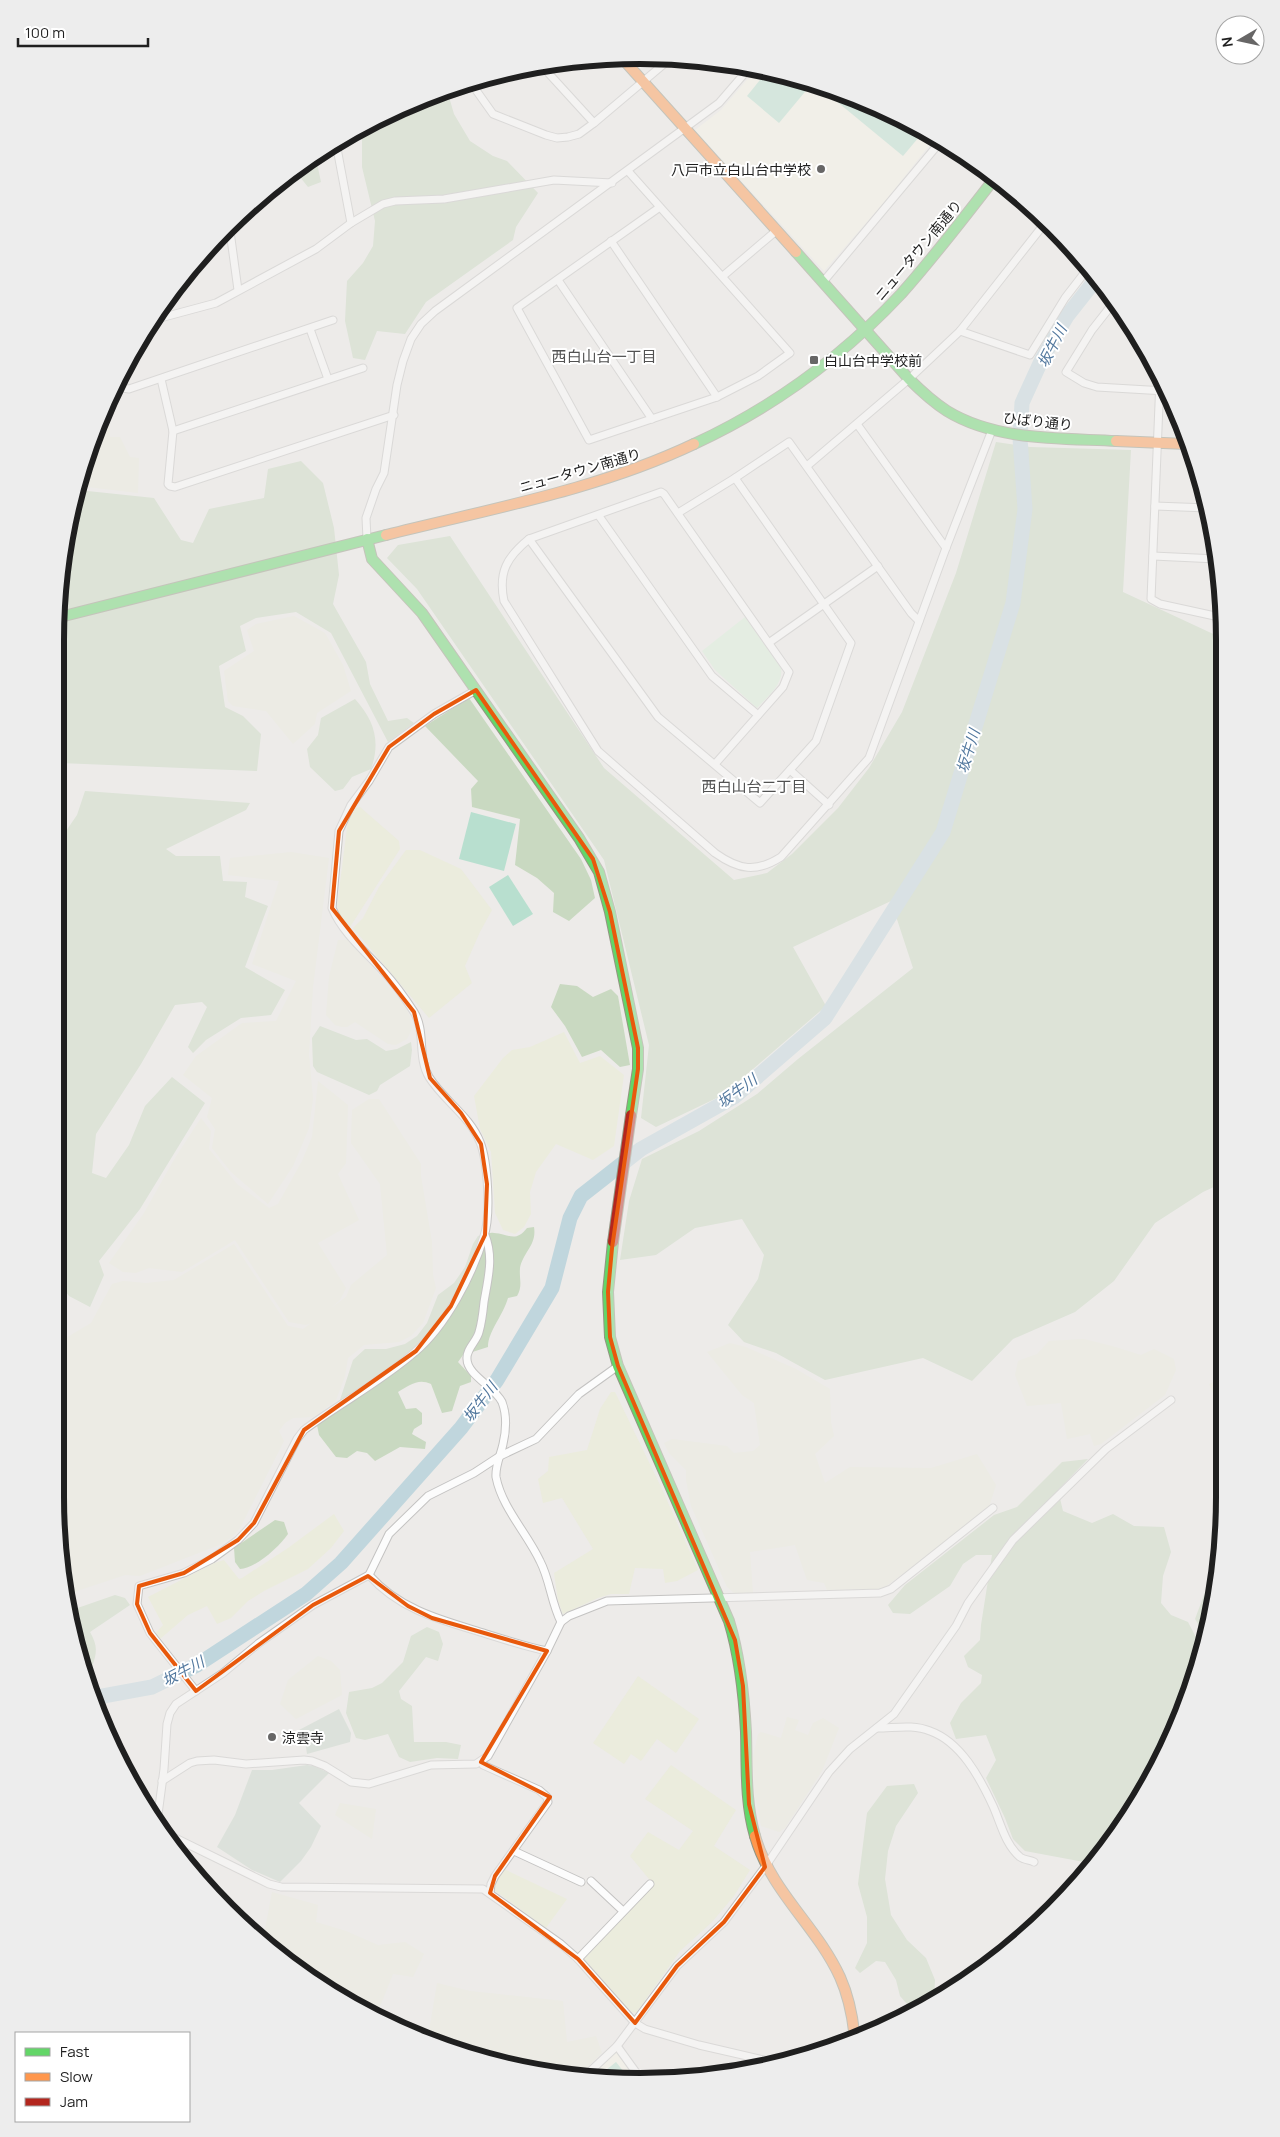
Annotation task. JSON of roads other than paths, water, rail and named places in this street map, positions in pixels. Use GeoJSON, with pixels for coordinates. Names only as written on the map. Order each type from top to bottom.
{"type":"FeatureCollection","features":[{"type":"Feature","properties":{"kind":"street","name":"ひばり通り"},"geometry":{"type":"LineString","coordinates":[[628,64],[918,389],[947,410],[997,431],[1028,437],[1182,444]]}},
{"type":"Feature","properties":{"kind":"street"},"geometry":{"type":"LineString","coordinates":[[475,88],[493,114],[546,136],[568,137],[579,134],[594,123],[664,65]]}},
{"type":"Feature","properties":{"kind":"street"},"geometry":{"type":"LineString","coordinates":[[547,72],[594,123]]}},
{"type":"Feature","properties":{"kind":"street"},"geometry":{"type":"LineString","coordinates":[[744,74],[719,103],[421,324],[412,339],[397,385],[384,473],[366,518],[367,539],[372,559],[422,613],[596,866],[610,912],[638,1048],[638,1069],[612,1248],[608,1292],[610,1337],[618,1366],[719,1598],[735,1640],[741,1664],[749,1804],[757,1846],[766,1867],[793,1910],[835,1966],[848,1996],[854,2032]]}},
{"type":"Feature","properties":{"kind":"street"},"geometry":{"type":"LineString","coordinates":[[822,282],[937,146]]}},
{"type":"Feature","properties":{"kind":"street"},"geometry":{"type":"LineString","coordinates":[[337,150],[351,223]]}},
{"type":"Feature","properties":{"kind":"street"},"geometry":{"type":"LineString","coordinates":[[628,171],[790,353],[758,376],[717,397],[588,440],[518,308],[660,207]]}},
{"type":"Feature","properties":{"kind":"street"},"geometry":{"type":"LineString","coordinates":[[163,318],[216,303],[316,248],[373,209],[395,201],[444,198],[554,180],[612,183]]}},
{"type":"Feature","properties":{"kind":"street","name":"ニュータウン南通り"},"geometry":{"type":"LineString","coordinates":[[65,616],[598,482],[638,470],[676,454],[755,414],[812,374],[865,330],[925,266],[991,183]]}},
{"type":"Feature","properties":{"kind":"street"},"geometry":{"type":"LineString","coordinates":[[807,466],[909,379],[960,331],[1041,227]]}},
{"type":"Feature","properties":{"kind":"street"},"geometry":{"type":"LineString","coordinates":[[722,276],[776,231]]}},
{"type":"Feature","properties":{"kind":"street"},"geometry":{"type":"LineString","coordinates":[[231,236],[238,290]]}},
{"type":"Feature","properties":{"kind":"street"},"geometry":{"type":"LineString","coordinates":[[611,241],[717,397]]}},
{"type":"Feature","properties":{"kind":"street"},"geometry":{"type":"LineString","coordinates":[[960,331],[1030,355],[1065,298],[1084,274]]}},
{"type":"Feature","properties":{"kind":"street"},"geometry":{"type":"LineString","coordinates":[[558,280],[652,419]]}},
{"type":"Feature","properties":{"kind":"street"},"geometry":{"type":"LineString","coordinates":[[1110,307],[1092,330],[1066,372],[1084,383],[1097,387],[1160,391]]}},
{"type":"Feature","properties":{"kind":"street"},"geometry":{"type":"LineString","coordinates":[[123,385],[123,388],[129,389],[333,320]]}},
{"type":"Feature","properties":{"kind":"street"},"geometry":{"type":"LineString","coordinates":[[310,329],[328,379]]}},
{"type":"Feature","properties":{"kind":"street"},"geometry":{"type":"LineString","coordinates":[[173,430],[364,368]]}},
{"type":"Feature","properties":{"kind":"street"},"geometry":{"type":"LineString","coordinates":[[161,379],[173,430],[168,484],[175,487],[394,414]]}},
{"type":"Feature","properties":{"kind":"street"},"geometry":{"type":"LineString","coordinates":[[1162,395],[1157,442],[1151,598],[1160,604],[1215,616]]}},
{"type":"Feature","properties":{"kind":"street"},"geometry":{"type":"LineString","coordinates":[[857,424],[946,548]]}},
{"type":"Feature","properties":{"kind":"street"},"geometry":{"type":"LineString","coordinates":[[715,764],[783,687],[789,672],[770,642],[664,494],[661,492],[599,516],[529,539],[515,551],[508,562],[501,582],[504,601],[602,755],[715,853],[733,865],[745,868],[769,864],[781,857],[869,758],[946,548],[997,431]]}},
{"type":"Feature","properties":{"kind":"street"},"geometry":{"type":"LineString","coordinates":[[678,513],[789,442],[911,613],[920,621]]}},
{"type":"Feature","properties":{"kind":"street"},"geometry":{"type":"LineString","coordinates":[[529,539],[658,717],[760,803],[816,741],[851,643],[735,478]]}},
{"type":"Feature","properties":{"kind":"street"},"geometry":{"type":"LineString","coordinates":[[1155,506],[1201,508]]}},
{"type":"Feature","properties":{"kind":"street"},"geometry":{"type":"LineString","coordinates":[[599,516],[712,676],[758,715]]}},
{"type":"Feature","properties":{"kind":"street"},"geometry":{"type":"LineString","coordinates":[[1153,556],[1210,559]]}},
{"type":"Feature","properties":{"kind":"street"},"geometry":{"type":"LineString","coordinates":[[770,642],[878,566]]}},
{"type":"Feature","properties":{"kind":"street"},"geometry":{"type":"LineString","coordinates":[[476,690],[434,714],[389,747],[369,781],[351,806],[339,831],[332,908],[336,918],[356,943],[385,973],[414,1012],[418,1022],[424,1066],[430,1078],[461,1113],[481,1144],[487,1184],[485,1235],[491,1258],[479,1333],[467,1355],[466,1362],[471,1370],[497,1394],[502,1404],[505,1430],[496,1475],[500,1490],[546,1573],[554,1606],[561,1622]]}},
{"type":"Feature","properties":{"kind":"street"},"geometry":{"type":"LineString","coordinates":[[790,770],[829,805]]}},
{"type":"Feature","properties":{"kind":"street"},"geometry":{"type":"LineString","coordinates":[[196,1691],[150,1633],[137,1604],[139,1586],[184,1573],[212,1559],[238,1540],[254,1523],[297,1439],[304,1430],[371,1386],[416,1351],[433,1333],[470,1272],[485,1235]]}},
{"type":"Feature","properties":{"kind":"street"},"geometry":{"type":"LineString","coordinates":[[158,1812],[170,1713],[176,1704],[223,1673],[260,1642],[314,1605],[369,1575],[384,1544],[397,1524],[428,1496],[474,1473],[500,1456],[536,1439],[579,1394],[618,1366]]}},
{"type":"Feature","properties":{"kind":"street"},"geometry":{"type":"LineString","coordinates":[[591,2071],[617,2046],[677,1966],[724,1922],[766,1867],[829,1772],[850,1749],[894,1714],[956,1626],[968,1603],[1013,1540],[1106,1448],[1171,1400]]}},
{"type":"Feature","properties":{"kind":"street"},"geometry":{"type":"LineString","coordinates":[[162,1781],[190,1763],[204,1760],[246,1764],[312,1761],[325,1766],[351,1782],[359,1784],[376,1782],[432,1765],[467,1765],[481,1762],[488,1756],[547,1651],[561,1622],[569,1616],[607,1601],[880,1593],[891,1590],[994,1508]]}},
{"type":"Feature","properties":{"kind":"street"},"geometry":{"type":"LineString","coordinates":[[369,1575],[388,1593],[432,1618],[547,1651]]}},
{"type":"Feature","properties":{"kind":"street"},"geometry":{"type":"LineString","coordinates":[[877,1728],[918,1728],[945,1738],[957,1749],[976,1774],[1006,1839],[1021,1858],[1034,1862]]}},
{"type":"Feature","properties":{"kind":"street"},"geometry":{"type":"LineString","coordinates":[[481,1762],[483,1765],[539,1790],[547,1797],[545,1807],[495,1876],[491,1884],[490,1893]]}},
{"type":"Feature","properties":{"kind":"street"},"geometry":{"type":"LineString","coordinates":[[176,1839],[269,1884],[281,1886],[476,1888],[490,1893],[561,1944],[578,1959],[634,2023],[644,2029],[699,2045],[763,2060]]}},
{"type":"Feature","properties":{"kind":"street"},"geometry":{"type":"LineString","coordinates":[[514,1851],[581,1882]]}},
{"type":"Feature","properties":{"kind":"street"},"geometry":{"type":"LineString","coordinates":[[591,1881],[624,1911]]}},
{"type":"Feature","properties":{"kind":"street"},"geometry":{"type":"LineString","coordinates":[[578,1959],[650,1884]]}},
{"type":"Feature","properties":{"kind":"street"},"geometry":{"type":"LineString","coordinates":[[617,2046],[636,2073]]}},
{"type":"Feature","properties":{"kind":"waterway","name":"坂牛川"},"geometry":{"type":"LineString","coordinates":[[100,1697],[152,1687],[197,1665],[306,1594],[341,1563],[461,1428],[497,1380],[552,1288],[570,1218],[581,1196],[641,1149],[734,1097],[825,1018],[943,832],[1013,603],[1025,509],[1020,438],[1022,403],[1042,359],[1067,316],[1093,284]]}},
{"type":"Feature","properties":{"kind":"place","name":"八戸市立白山台中学校"},"geometry":{"type":"Point","coordinates":[821,169]}},
{"type":"Feature","properties":{"kind":"place","name":"白山台中学校前"},"geometry":{"type":"Point","coordinates":[814,360]}},
{"type":"Feature","properties":{"kind":"place","name":"涼雲寺"},"geometry":{"type":"Point","coordinates":[272,1737]}},
{"type":"Feature","properties":{"kind":"district","name":"西白山台一丁目"},"geometry":{"type":"Point","coordinates":[604,356]}},
{"type":"Feature","properties":{"kind":"district","name":"西白山台二丁目"},"geometry":{"type":"Point","coordinates":[754,786]}}]}
